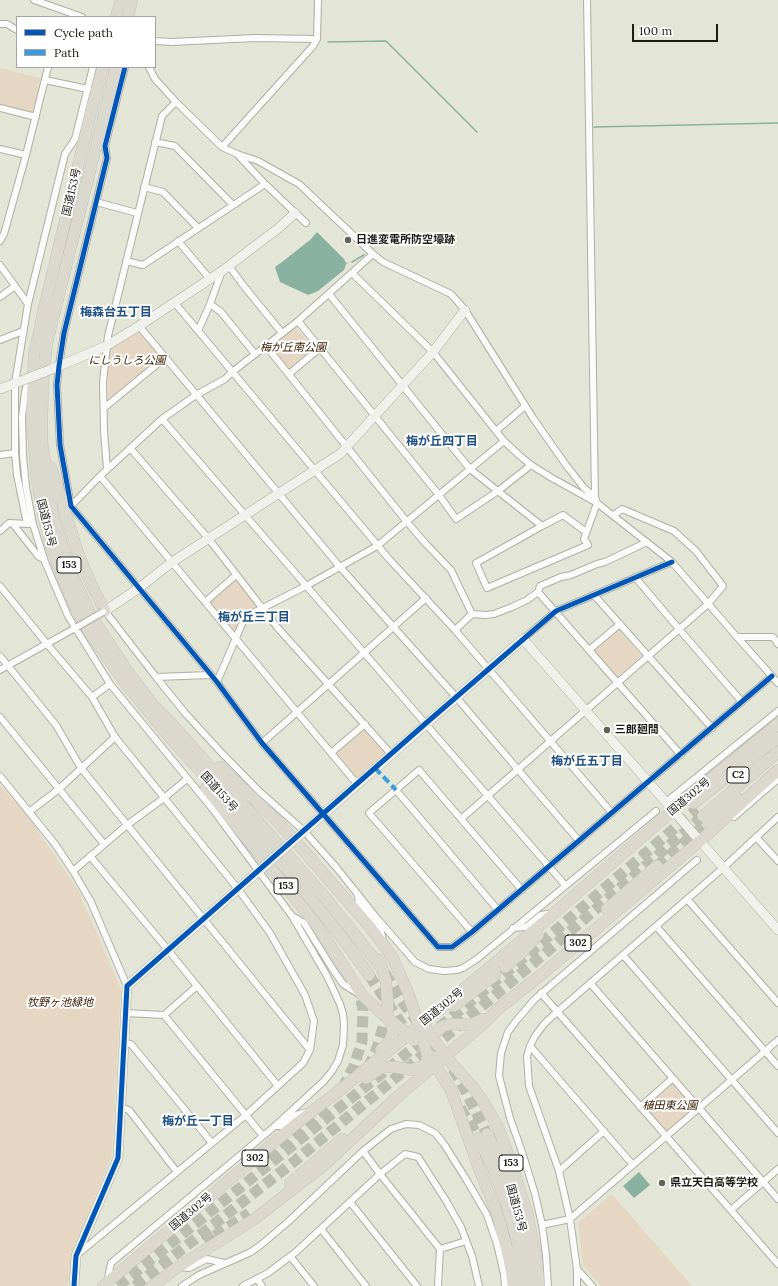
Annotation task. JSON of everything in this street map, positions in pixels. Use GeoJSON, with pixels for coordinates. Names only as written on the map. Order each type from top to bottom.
{"type":"FeatureCollection","features":[{"type":"Feature","properties":{"kind":"highway"},"geometry":{"type":"LineString","coordinates":[[116,16],[121,0]]}},
{"type":"Feature","properties":{"kind":"highway"},"geometry":{"type":"LineString","coordinates":[[130,16],[132,0]]}},
{"type":"Feature","properties":{"kind":"highway","name":"国道153号"},"geometry":{"type":"LineString","coordinates":[[103,68],[85,117],[34,356],[32,416],[37,481],[44,519],[59,568],[74,604],[87,628],[122,680],[322,894],[380,966]]}},
{"type":"Feature","properties":{"kind":"highway","name":"国道153号"},"geometry":{"type":"LineString","coordinates":[[116,68],[106,124],[47,342],[43,387],[42,442],[52,512],[74,579],[92,617],[126,669],[154,706],[169,729],[236,811],[297,881],[343,939],[369,975]]}},
{"type":"Feature","properties":{"kind":"highway"},"geometry":{"type":"LineString","coordinates":[[42,442],[78,553],[104,611]]}},
{"type":"Feature","properties":{"kind":"highway","name":"国道302号"},"geometry":{"type":"LineString","coordinates":[[145,1286],[154,1284],[178,1267],[253,1220],[323,1166],[395,1099],[429,1064],[445,1056],[482,1025],[498,1009],[702,843],[700,813],[778,724]]}},
{"type":"Feature","properties":{"kind":"highway","name":"153"},"geometry":{"type":"LineString","coordinates":[[169,729],[194,741],[274,818],[370,927],[386,948],[398,970],[414,1008],[426,1021],[429,1064]]}},
{"type":"Feature","properties":{"kind":"highway","name":"153"},"geometry":{"type":"LineString","coordinates":[[169,729],[181,757],[319,928],[362,995],[410,1035],[429,1064],[451,1090],[478,1166],[497,1213],[508,1253],[514,1286]]}},
{"type":"Feature","properties":{"kind":"highway","name":"C2"},"geometry":{"type":"LineString","coordinates":[[700,813],[778,739]]}},
{"type":"Feature","properties":{"kind":"highway","name":"C2"},"geometry":{"type":"LineString","coordinates":[[700,813],[778,752]]}},
{"type":"Feature","properties":{"kind":"highway"},"geometry":{"type":"LineString","coordinates":[[700,813],[778,758]]}},
{"type":"Feature","properties":{"kind":"highway","name":"国道302号"},"geometry":{"type":"LineString","coordinates":[[105,1285],[297,1123],[410,1035],[555,913],[670,806],[700,813],[778,770]]}},
{"type":"Feature","properties":{"kind":"highway"},"geometry":{"type":"LineString","coordinates":[[227,774],[368,940],[381,965],[386,982],[388,1017]]}},
{"type":"Feature","properties":{"kind":"highway"},"geometry":{"type":"LineString","coordinates":[[236,811],[247,829],[321,918],[349,962],[356,977]]}},
{"type":"Feature","properties":{"kind":"highway"},"geometry":{"type":"LineString","coordinates":[[426,1021],[445,1013],[502,969],[519,955],[536,937],[640,848]]}},
{"type":"Feature","properties":{"kind":"highway"},"geometry":{"type":"LineString","coordinates":[[555,962],[565,948],[587,926],[657,866]]}},
{"type":"Feature","properties":{"kind":"highway","name":"302"},"geometry":{"type":"LineString","coordinates":[[427,1038],[443,1026],[452,1024],[471,1025],[498,1009]]}},
{"type":"Feature","properties":{"kind":"highway","name":"302"},"geometry":{"type":"LineString","coordinates":[[335,1094],[344,1082],[390,1042],[393,1032],[388,1017]]}},
{"type":"Feature","properties":{"kind":"highway"},"geometry":{"type":"LineString","coordinates":[[410,1035],[427,1038]]}},
{"type":"Feature","properties":{"kind":"highway","name":"153"},"geometry":{"type":"LineString","coordinates":[[427,1038],[472,1086],[481,1098],[498,1128],[527,1212],[540,1286]]}},
{"type":"Feature","properties":{"kind":"highway","name":"302"},"geometry":{"type":"LineString","coordinates":[[313,1110],[334,1101],[382,1067],[395,1067],[412,1070],[429,1064]]}},
{"type":"Feature","properties":{"kind":"highway"},"geometry":{"type":"LineString","coordinates":[[249,1213],[320,1158],[359,1123],[395,1099]]}},
{"type":"Feature","properties":{"kind":"highway"},"geometry":{"type":"LineString","coordinates":[[151,1253],[270,1155],[297,1123]]}},
{"type":"Feature","properties":{"kind":"highway","name":"国道153号"},"geometry":{"type":"LineString","coordinates":[[523,1286],[517,1240],[506,1202],[483,1136],[505,1170],[513,1192],[528,1256],[532,1286]]}},
{"type":"Feature","properties":{"kind":"street"},"geometry":{"type":"LineString","coordinates":[[34,0],[79,16]]}},
{"type":"Feature","properties":{"kind":"street"},"geometry":{"type":"LineString","coordinates":[[222,147],[313,46],[317,39],[318,0]]}},
{"type":"Feature","properties":{"kind":"street"},"geometry":{"type":"LineString","coordinates":[[586,532],[563,515],[476,563],[487,588],[588,545],[584,539],[596,500],[587,0]]}},
{"type":"Feature","properties":{"kind":"street"},"geometry":{"type":"LineString","coordinates":[[0,24],[7,24],[16,29]]}},
{"type":"Feature","properties":{"kind":"street"},"geometry":{"type":"LineString","coordinates":[[156,41],[172,42],[255,38],[317,39]]}},
{"type":"Feature","properties":{"kind":"street"},"geometry":{"type":"LineString","coordinates":[[0,241],[4,234],[48,68]]}},
{"type":"Feature","properties":{"kind":"street"},"geometry":{"type":"LineString","coordinates":[[93,68],[88,90],[85,117],[75,139],[65,154],[28,304],[23,331],[18,382],[15,453],[17,475],[30,524],[68,616],[110,684],[211,807],[260,870],[292,916],[328,976],[340,1004],[344,1025],[342,1045],[338,1060],[324,1081],[264,1136],[111,1263],[105,1285]]}},
{"type":"Feature","properties":{"kind":"street"},"geometry":{"type":"LineString","coordinates":[[125,68],[106,124],[105,146],[107,158],[56,367],[60,445],[71,506],[217,682],[262,743],[322,815],[438,947],[452,947],[472,932],[772,676]]}},
{"type":"Feature","properties":{"kind":"street"},"geometry":{"type":"LineString","coordinates":[[150,68],[155,79],[176,102],[222,147],[237,154],[258,160],[299,184],[383,262],[451,294],[465,310],[525,406],[584,488],[596,500],[672,562],[778,683]]}},
{"type":"Feature","properties":{"kind":"street"},"geometry":{"type":"LineString","coordinates":[[45,80],[88,90]]}},
{"type":"Feature","properties":{"kind":"street"},"geometry":{"type":"LineString","coordinates":[[108,469],[104,431],[103,382],[106,346],[137,213],[162,116],[176,102]]}},
{"type":"Feature","properties":{"kind":"street"},"geometry":{"type":"LineString","coordinates":[[0,108],[36,117]]}},
{"type":"Feature","properties":{"kind":"street"},"geometry":{"type":"LineString","coordinates":[[155,142],[175,146],[233,205]]}},
{"type":"Feature","properties":{"kind":"street"},"geometry":{"type":"LineString","coordinates":[[0,149],[26,154]]}},
{"type":"Feature","properties":{"kind":"street"},"geometry":{"type":"LineString","coordinates":[[237,154],[265,184],[306,223]]}},
{"type":"Feature","properties":{"kind":"street"},"geometry":{"type":"LineString","coordinates":[[126,261],[143,265],[265,184]]}},
{"type":"Feature","properties":{"kind":"street"},"geometry":{"type":"LineString","coordinates":[[144,187],[163,192],[198,228]]}},
{"type":"Feature","properties":{"kind":"street"},"geometry":{"type":"LineString","coordinates":[[96,202],[137,213]]}},
{"type":"Feature","properties":{"kind":"street"},"geometry":{"type":"LineString","coordinates":[[0,389],[106,346],[226,269],[280,227],[295,213]]}},
{"type":"Feature","properties":{"kind":"street"},"geometry":{"type":"LineString","coordinates":[[178,241],[210,279]]}},
{"type":"Feature","properties":{"kind":"street"},"geometry":{"type":"LineString","coordinates":[[71,506],[100,476],[162,419],[196,395],[225,379],[298,321],[373,254]]}},
{"type":"Feature","properties":{"kind":"street"},"geometry":{"type":"LineString","coordinates":[[0,265],[28,304]]}},
{"type":"Feature","properties":{"kind":"street"},"geometry":{"type":"LineString","coordinates":[[198,331],[226,269]]}},
{"type":"Feature","properties":{"kind":"street"},"geometry":{"type":"LineString","coordinates":[[226,269],[243,285],[282,333]]}},
{"type":"Feature","properties":{"kind":"street"},"geometry":{"type":"LineString","coordinates":[[352,273],[433,352],[496,431],[520,456],[531,465],[596,500]]}},
{"type":"Feature","properties":{"kind":"street"},"geometry":{"type":"LineString","coordinates":[[0,297],[15,286]]}},
{"type":"Feature","properties":{"kind":"street"},"geometry":{"type":"LineString","coordinates":[[328,294],[470,469],[542,526]]}},
{"type":"Feature","properties":{"kind":"street"},"geometry":{"type":"LineString","coordinates":[[174,302],[388,559],[455,630],[612,813]]}},
{"type":"Feature","properties":{"kind":"street"},"geometry":{"type":"LineString","coordinates":[[210,304],[221,312],[255,354]]}},
{"type":"Feature","properties":{"kind":"street"},"geometry":{"type":"LineString","coordinates":[[0,670],[104,611],[139,588],[172,562],[244,514],[340,454],[433,352],[465,310]]}},
{"type":"Feature","properties":{"kind":"street"},"geometry":{"type":"LineString","coordinates":[[298,321],[439,495],[456,519],[498,491],[531,465]]}},
{"type":"Feature","properties":{"kind":"street"},"geometry":{"type":"LineString","coordinates":[[139,326],[340,567],[456,697],[579,841]]}},
{"type":"Feature","properties":{"kind":"street"},"geometry":{"type":"LineString","coordinates":[[0,340],[23,331]]}},
{"type":"Feature","properties":{"kind":"street"},"geometry":{"type":"LineString","coordinates":[[266,346],[407,522],[451,570],[472,614]]}},
{"type":"Feature","properties":{"kind":"street"},"geometry":{"type":"LineString","coordinates":[[288,374],[320,348]]}},
{"type":"Feature","properties":{"kind":"street"},"geometry":{"type":"LineString","coordinates":[[30,524],[22,455],[22,417],[25,392],[34,356]]}},
{"type":"Feature","properties":{"kind":"street"},"geometry":{"type":"LineString","coordinates":[[104,408],[166,357]]}},
{"type":"Feature","properties":{"kind":"street"},"geometry":{"type":"LineString","coordinates":[[496,431],[525,406]]}},
{"type":"Feature","properties":{"kind":"street"},"geometry":{"type":"LineString","coordinates":[[162,419],[565,885]]}},
{"type":"Feature","properties":{"kind":"street"},"geometry":{"type":"LineString","coordinates":[[217,682],[245,617],[306,586],[377,546],[504,440]]}},
{"type":"Feature","properties":{"kind":"street"},"geometry":{"type":"LineString","coordinates":[[130,448],[208,538],[277,627],[391,754]]}},
{"type":"Feature","properties":{"kind":"street"},"geometry":{"type":"LineString","coordinates":[[0,455],[15,453]]}},
{"type":"Feature","properties":{"kind":"street"},"geometry":{"type":"LineString","coordinates":[[100,476],[357,784]]}},
{"type":"Feature","properties":{"kind":"street"},"geometry":{"type":"LineString","coordinates":[[461,819],[708,604],[723,586],[696,551],[674,531],[622,509],[614,515]]}},
{"type":"Feature","properties":{"kind":"street"},"geometry":{"type":"LineString","coordinates":[[0,531],[9,524],[30,524]]}},
{"type":"Feature","properties":{"kind":"street"},"geometry":{"type":"LineString","coordinates":[[13,524],[40,557],[44,559]]}},
{"type":"Feature","properties":{"kind":"street"},"geometry":{"type":"LineString","coordinates":[[455,630],[472,614],[494,614],[528,600],[538,592],[540,586],[605,562],[647,542]]}},
{"type":"Feature","properties":{"kind":"street"},"geometry":{"type":"LineString","coordinates":[[127,986],[556,611],[672,562]]}},
{"type":"Feature","properties":{"kind":"street"},"geometry":{"type":"LineString","coordinates":[[205,602],[236,575]]}},
{"type":"Feature","properties":{"kind":"street"},"geometry":{"type":"LineString","coordinates":[[635,577],[678,630],[742,702]]}},
{"type":"Feature","properties":{"kind":"street"},"geometry":{"type":"LineString","coordinates":[[0,586],[92,698],[115,737],[238,889],[270,933],[305,995],[314,1021],[310,1050],[303,1064],[246,1115],[76,1256]]}},
{"type":"Feature","properties":{"kind":"street"},"geometry":{"type":"LineString","coordinates":[[538,592],[681,755]]}},
{"type":"Feature","properties":{"kind":"street"},"geometry":{"type":"LineString","coordinates":[[594,595],[712,728]]}},
{"type":"Feature","properties":{"kind":"street"},"geometry":{"type":"LineString","coordinates":[[262,743],[426,598]]}},
{"type":"Feature","properties":{"kind":"street"},"geometry":{"type":"LineString","coordinates":[[104,611],[185,713],[259,791],[303,832],[336,867],[380,922],[415,962],[429,969],[444,971],[457,970],[464,968],[477,959],[656,811]]}},
{"type":"Feature","properties":{"kind":"street"},"geometry":{"type":"LineString","coordinates":[[589,650],[620,624]]}},
{"type":"Feature","properties":{"kind":"street"},"geometry":{"type":"LineString","coordinates":[[737,637],[773,638],[778,644]]}},
{"type":"Feature","properties":{"kind":"street"},"geometry":{"type":"LineString","coordinates":[[523,639],[778,930]]}},
{"type":"Feature","properties":{"kind":"street"},"geometry":{"type":"LineString","coordinates":[[0,656],[56,726],[81,768],[310,1050]]}},
{"type":"Feature","properties":{"kind":"street"},"geometry":{"type":"LineString","coordinates":[[156,677],[210,675]]}},
{"type":"Feature","properties":{"kind":"street"},"geometry":{"type":"LineString","coordinates":[[92,698],[110,684]]}},
{"type":"Feature","properties":{"kind":"street"},"geometry":{"type":"LineString","coordinates":[[670,806],[778,711]]}},
{"type":"Feature","properties":{"kind":"street"},"geometry":{"type":"LineString","coordinates":[[0,717],[104,844]]}},
{"type":"Feature","properties":{"kind":"street"},"geometry":{"type":"LineString","coordinates":[[331,753],[364,724]]}},
{"type":"Feature","properties":{"kind":"street"},"geometry":{"type":"LineString","coordinates":[[30,812],[58,789],[115,737]]}},
{"type":"Feature","properties":{"kind":"street"},"geometry":{"type":"LineString","coordinates":[[472,932],[368,814],[419,770],[522,890]]}},
{"type":"Feature","properties":{"kind":"street"},"geometry":{"type":"LineString","coordinates":[[0,776],[55,844],[73,871],[91,902],[127,986],[118,1158],[76,1256],[74,1286]]}},
{"type":"Feature","properties":{"kind":"street"},"geometry":{"type":"LineString","coordinates":[[73,871],[127,825],[188,779]]}},
{"type":"Feature","properties":{"kind":"street"},"geometry":{"type":"LineString","coordinates":[[702,843],[778,779]]}},
{"type":"Feature","properties":{"kind":"street"},"geometry":{"type":"LineString","coordinates":[[396,790],[498,910]]}},
{"type":"Feature","properties":{"kind":"street"},"geometry":{"type":"LineString","coordinates":[[577,1286],[577,1269],[570,1219],[559,1172],[529,1086],[527,1056],[530,1046],[535,1036],[557,1012],[723,868],[778,817]]}},
{"type":"Feature","properties":{"kind":"street"},"geometry":{"type":"LineString","coordinates":[[756,837],[778,861]]}},
{"type":"Feature","properties":{"kind":"street"},"geometry":{"type":"LineString","coordinates":[[90,856],[278,1086]]}},
{"type":"Feature","properties":{"kind":"street"},"geometry":{"type":"LineString","coordinates":[[548,1286],[542,1225],[535,1194],[510,1118],[499,1076],[501,1053],[508,1032],[541,993],[697,860]]}},
{"type":"Feature","properties":{"kind":"street"},"geometry":{"type":"LineString","coordinates":[[356,892],[359,902],[381,932],[386,948]]}},
{"type":"Feature","properties":{"kind":"street"},"geometry":{"type":"LineString","coordinates":[[687,899],[778,1003]]}},
{"type":"Feature","properties":{"kind":"street"},"geometry":{"type":"LineString","coordinates":[[513,928],[526,927],[541,915],[555,913]]}},
{"type":"Feature","properties":{"kind":"street"},"geometry":{"type":"LineString","coordinates":[[292,916],[304,923],[343,984],[362,995]]}},
{"type":"Feature","properties":{"kind":"street"},"geometry":{"type":"LineString","coordinates":[[656,926],[778,1066]]}},
{"type":"Feature","properties":{"kind":"street"},"geometry":{"type":"LineString","coordinates":[[623,955],[778,1133]]}},
{"type":"Feature","properties":{"kind":"street"},"geometry":{"type":"LineString","coordinates":[[590,983],[778,1199]]}},
{"type":"Feature","properties":{"kind":"street"},"geometry":{"type":"LineString","coordinates":[[125,1013],[164,1015],[197,986]]}},
{"type":"Feature","properties":{"kind":"street"},"geometry":{"type":"LineString","coordinates":[[541,993],[778,1264]]}},
{"type":"Feature","properties":{"kind":"street"},"geometry":{"type":"LineString","coordinates":[[164,1015],[264,1136]]}},
{"type":"Feature","properties":{"kind":"street"},"geometry":{"type":"LineString","coordinates":[[542,1225],[570,1219],[778,1040]]}},
{"type":"Feature","properties":{"kind":"street"},"geometry":{"type":"LineString","coordinates":[[124,1043],[131,1044],[212,1143]]}},
{"type":"Feature","properties":{"kind":"street"},"geometry":{"type":"LineString","coordinates":[[530,1046],[633,1165]]}},
{"type":"Feature","properties":{"kind":"street"},"geometry":{"type":"LineString","coordinates":[[640,1107],[673,1078]]}},
{"type":"Feature","properties":{"kind":"street"},"geometry":{"type":"LineString","coordinates":[[120,1107],[129,1110],[177,1172]]}},
{"type":"Feature","properties":{"kind":"street"},"geometry":{"type":"LineString","coordinates":[[275,1126],[282,1126],[296,1115],[313,1110]]}},
{"type":"Feature","properties":{"kind":"street"},"geometry":{"type":"LineString","coordinates":[[182,1286],[199,1275],[250,1252],[262,1244],[288,1222],[363,1151],[391,1128],[406,1124],[419,1125],[435,1132],[448,1150],[487,1216],[497,1244],[504,1274],[505,1286]]}},
{"type":"Feature","properties":{"kind":"street"},"geometry":{"type":"LineString","coordinates":[[559,1172],[604,1131]]}},
{"type":"Feature","properties":{"kind":"street"},"geometry":{"type":"LineString","coordinates":[[363,1151],[440,1249],[438,1286]]}},
{"type":"Feature","properties":{"kind":"street"},"geometry":{"type":"LineString","coordinates":[[243,1286],[268,1273],[290,1256],[380,1174],[405,1154],[418,1157],[461,1227],[472,1256],[479,1286]]}},
{"type":"Feature","properties":{"kind":"street"},"geometry":{"type":"LineString","coordinates":[[731,1210],[778,1169]]}},
{"type":"Feature","properties":{"kind":"street"},"geometry":{"type":"LineString","coordinates":[[350,1202],[417,1286]]}},
{"type":"Feature","properties":{"kind":"street"},"geometry":{"type":"LineString","coordinates":[[321,1229],[366,1286]]}},
{"type":"Feature","properties":{"kind":"street"},"geometry":{"type":"LineString","coordinates":[[440,1249],[466,1241]]}},
{"type":"Feature","properties":{"kind":"street"},"geometry":{"type":"LineString","coordinates":[[290,1256],[314,1286]]}},
{"type":"Feature","properties":{"kind":"street"},"geometry":{"type":"LineString","coordinates":[[178,1267],[189,1268],[207,1259],[224,1263]]}},
{"type":"Feature","properties":{"kind":"street"},"geometry":{"type":"LineString","coordinates":[[577,1269],[592,1286]]}},
{"type":"Feature","properties":{"kind":"street"},"geometry":{"type":"LineString","coordinates":[[257,1279],[262,1286]]}},
{"type":"Feature","properties":{"kind":"green space"},"geometry":{"type":"Polygon","coordinates":[[[0,68],[40,78],[34,113],[0,105],[0,68]]]}},
{"type":"Feature","properties":{"kind":"green space","name":"梅が丘南公園"},"geometry":{"type":"Polygon","coordinates":[[[295,327],[316,350],[291,370],[287,369],[270,347],[271,344],[295,327]]]}},
{"type":"Feature","properties":{"kind":"green space","name":"にしうしろ公園"},"geometry":{"type":"Polygon","coordinates":[[[140,331],[160,357],[108,400],[108,350],[140,331]]]}},
{"type":"Feature","properties":{"kind":"green space"},"geometry":{"type":"Polygon","coordinates":[[[235,577],[258,606],[257,608],[244,614],[233,635],[207,602],[235,577]]]}},
{"type":"Feature","properties":{"kind":"green space"},"geometry":{"type":"Polygon","coordinates":[[[618,628],[641,656],[616,678],[592,651],[618,628]]]}},
{"type":"Feature","properties":{"kind":"green space"},"geometry":{"type":"Polygon","coordinates":[[[362,728],[386,755],[356,781],[333,753],[362,728]]]}},
{"type":"Feature","properties":{"kind":"green space","name":"牧野ヶ池緑地"},"geometry":{"type":"Polygon","coordinates":[[[0,785],[27,815],[78,890],[121,989],[112,1156],[73,1251],[68,1286],[0,1286],[0,785]]]}},
{"type":"Feature","properties":{"kind":"green space","name":"植田東公園"},"geometry":{"type":"Polygon","coordinates":[[[671,1082],[675,1082],[695,1106],[695,1108],[668,1131],[665,1131],[645,1108],[645,1105],[671,1082]]]}},
{"type":"Feature","properties":{"kind":"green space"},"geometry":{"type":"Polygon","coordinates":[[[613,1195],[692,1286],[601,1286],[583,1265],[578,1223],[609,1196],[613,1195]]]}},
{"type":"Feature","properties":{"kind":"shaded area"},"geometry":{"type":"Polygon","coordinates":[[[317,232],[344,259],[346,263],[350,262],[346,264],[344,270],[318,291],[308,295],[280,282],[275,267],[310,240],[317,232]]]}},
{"type":"Feature","properties":{"kind":"shaded area"},"geometry":{"type":"Polygon","coordinates":[[[639,1172],[650,1185],[634,1198],[623,1186],[639,1172]]]}},
{"type":"Feature","properties":{"kind":"waterway"},"geometry":{"type":"LineString","coordinates":[[328,42],[386,41],[477,132]]}},
{"type":"Feature","properties":{"kind":"waterway"},"geometry":{"type":"LineString","coordinates":[[594,127],[778,123]]}},
{"type":"Feature","properties":{"kind":"waterway"},"geometry":{"type":"LineString","coordinates":[[352,262],[364,255]]}},
{"type":"Feature","properties":{"kind":"tunnel"},"geometry":{"type":"LineString","coordinates":[[118,1286],[458,1012],[697,809]]}},
{"type":"Feature","properties":{"kind":"tunnel"},"geometry":{"type":"LineString","coordinates":[[135,1286],[296,1160],[468,1018],[703,816]]}},
{"type":"Feature","properties":{"kind":"tunnel"},"geometry":{"type":"LineString","coordinates":[[657,866],[708,822]]}},
{"type":"Feature","properties":{"kind":"tunnel"},"geometry":{"type":"LineString","coordinates":[[385,973],[400,999],[416,1020]]}},
{"type":"Feature","properties":{"kind":"tunnel"},"geometry":{"type":"LineString","coordinates":[[369,975],[407,1032]]}},
{"type":"Feature","properties":{"kind":"tunnel"},"geometry":{"type":"LineString","coordinates":[[342,1089],[354,1066],[362,1041],[363,1010],[359,988]]}},
{"type":"Feature","properties":{"kind":"tunnel"},"geometry":{"type":"LineString","coordinates":[[368,1068],[376,1051],[387,1014]]}},
{"type":"Feature","properties":{"kind":"tunnel"},"geometry":{"type":"LineString","coordinates":[[453,1069],[487,1134]]}},
{"type":"Feature","properties":{"kind":"tunnel"},"geometry":{"type":"LineString","coordinates":[[266,1155],[327,1106]]}},
{"type":"Feature","properties":{"kind":"tunnel"},"geometry":{"type":"LineString","coordinates":[[460,1108],[479,1138]]}},
{"type":"Feature","properties":{"kind":"tunnel"},"geometry":{"type":"LineString","coordinates":[[215,1236],[249,1213]]}},
{"type":"Feature","properties":{"kind":"tunnel"},"geometry":{"type":"LineString","coordinates":[[205,1242],[220,1228]]}},
{"type":"Feature","properties":{"kind":"marked path"},"geometry":{"type":"LineString","coordinates":[[375,768],[396,790]]}},
{"type":"Feature","properties":{"kind":"cycle path"},"geometry":{"type":"LineString","coordinates":[[125,68],[105,146],[107,158],[64,333],[59,366],[57,385],[60,445],[71,506],[217,682],[262,743],[438,947],[452,947],[472,932],[772,676]]}},
{"type":"Feature","properties":{"kind":"cycle path"},"geometry":{"type":"LineString","coordinates":[[74,1286],[76,1256],[118,1158],[127,986],[556,611],[672,562]]}},
{"type":"Feature","properties":{"kind":"place","name":"日進変電所防空壕跡"},"geometry":{"type":"Point","coordinates":[348,240]}},
{"type":"Feature","properties":{"kind":"place","name":"三郎廻間"},"geometry":{"type":"Point","coordinates":[607,730]}},
{"type":"Feature","properties":{"kind":"place","name":"県立天白高等学校"},"geometry":{"type":"Point","coordinates":[662,1183]}},
{"type":"Feature","properties":{"kind":"district","name":"梅森台五丁目"},"geometry":{"type":"Point","coordinates":[116,313]}},
{"type":"Feature","properties":{"kind":"district","name":"梅が丘四丁目"},"geometry":{"type":"Point","coordinates":[442,442]}},
{"type":"Feature","properties":{"kind":"district","name":"梅が丘三丁目"},"geometry":{"type":"Point","coordinates":[254,618]}},
{"type":"Feature","properties":{"kind":"district","name":"梅が丘五丁目"},"geometry":{"type":"Point","coordinates":[587,762]}},
{"type":"Feature","properties":{"kind":"district","name":"梅が丘一丁目"},"geometry":{"type":"Point","coordinates":[198,1122]}}]}
